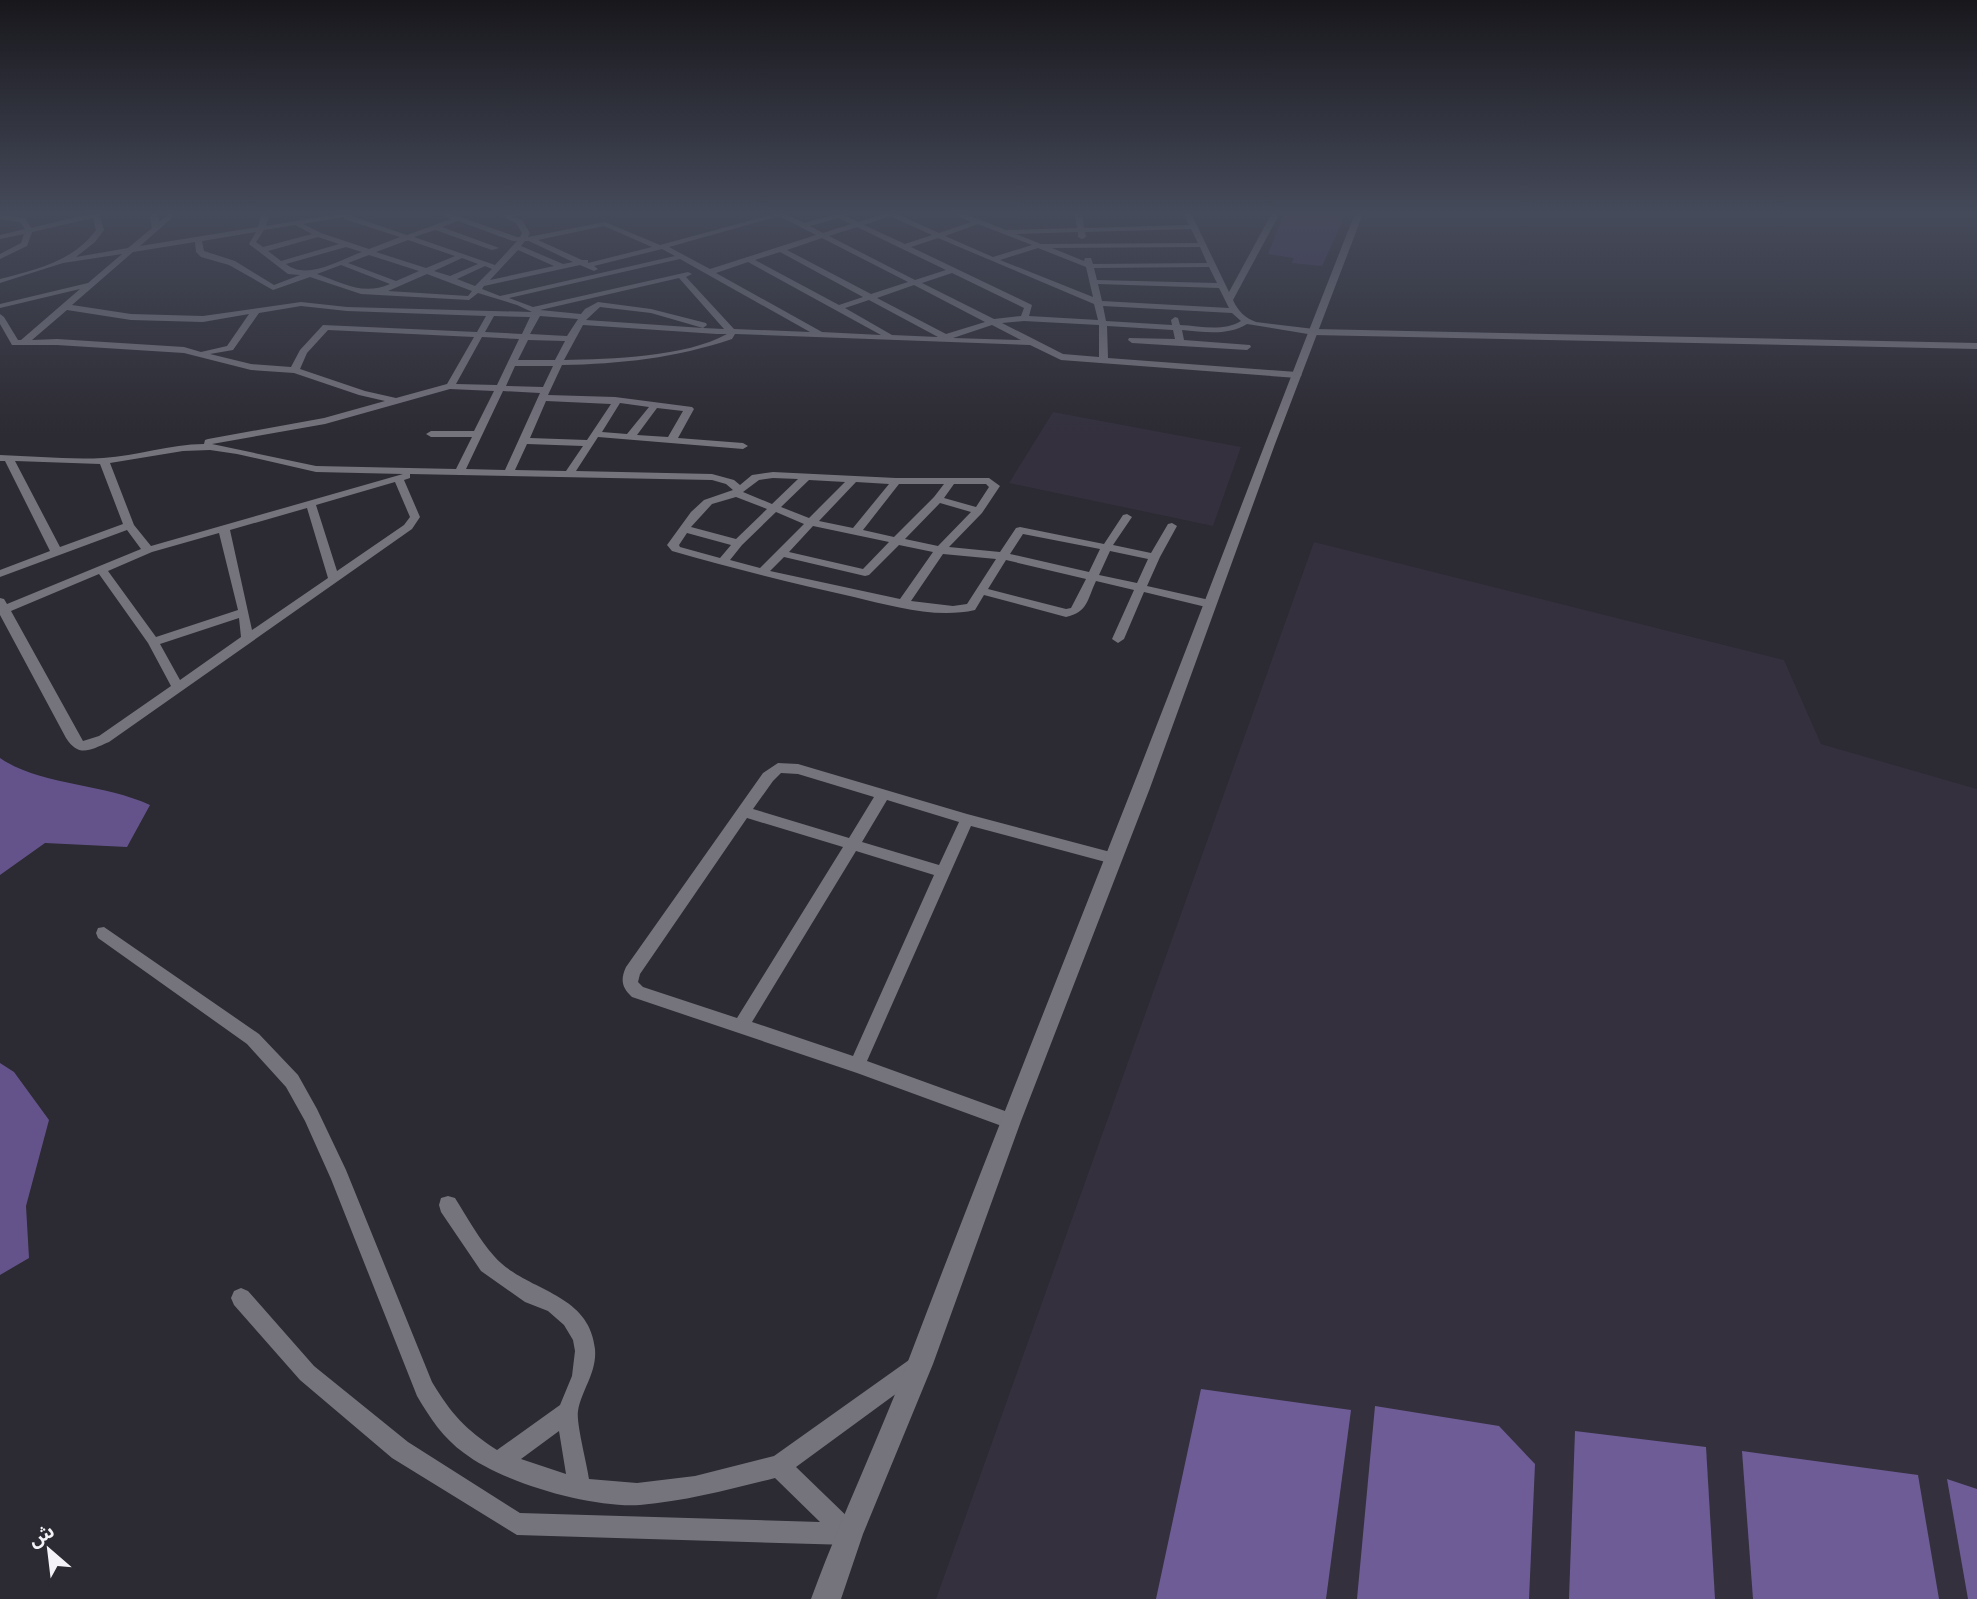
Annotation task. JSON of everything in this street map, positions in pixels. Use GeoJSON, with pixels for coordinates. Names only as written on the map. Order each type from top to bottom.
{"type":"FeatureCollection","features":[{"type":"Feature","properties":{"kind":"street"},"geometry":{"type":"LineString","coordinates":[[0,306],[87,286]]}},
{"type":"Feature","properties":{"kind":"street"},"geometry":{"type":"LineString","coordinates":[[23,342],[92,286]]}},
{"type":"Feature","properties":{"kind":"street"},"geometry":{"type":"LineString","coordinates":[[269,286],[290,295],[301,304]]}},
{"type":"Feature","properties":{"kind":"street"},"geometry":{"type":"LineString","coordinates":[[273,288],[279,286]]}},
{"type":"Feature","properties":{"kind":"street"},"geometry":{"type":"LineString","coordinates":[[343,286],[361,292],[469,298]]}},
{"type":"Feature","properties":{"kind":"street"},"geometry":{"type":"LineString","coordinates":[[376,293],[392,286]]}},
{"type":"Feature","properties":{"kind":"street"},"geometry":{"type":"LineString","coordinates":[[465,286],[536,312],[582,320],[732,332],[1032,343]]}},
{"type":"Feature","properties":{"kind":"street"},"geometry":{"type":"LineString","coordinates":[[449,314],[482,286]]}},
{"type":"Feature","properties":{"kind":"street"},"geometry":{"type":"LineString","coordinates":[[497,298],[551,286]]}},
{"type":"Feature","properties":{"kind":"street"},"geometry":{"type":"LineString","coordinates":[[66,307],[131,317],[203,319],[301,304],[449,314],[491,314],[536,312],[642,286]]}},
{"type":"Feature","properties":{"kind":"street"},"geometry":{"type":"LineString","coordinates":[[690,286],[732,332]]}},
{"type":"Feature","properties":{"kind":"street"},"geometry":{"type":"LineString","coordinates":[[734,286],[821,335]]}},
{"type":"Feature","properties":{"kind":"street"},"geometry":{"type":"LineString","coordinates":[[796,286],[893,338]]}},
{"type":"Feature","properties":{"kind":"street"},"geometry":{"type":"LineString","coordinates":[[849,286],[946,338],[993,322],[1024,318],[1103,324],[1234,328],[1241,332],[1255,372]]}},
{"type":"Feature","properties":{"kind":"street"},"geometry":{"type":"LineString","coordinates":[[837,308],[904,286]]}},
{"type":"Feature","properties":{"kind":"street"},"geometry":{"type":"LineString","coordinates":[[922,286],[1061,357],[1297,375]]}},
{"type":"Feature","properties":{"kind":"street"},"geometry":{"type":"LineString","coordinates":[[986,286],[1027,305],[1024,318]]}},
{"type":"Feature","properties":{"kind":"street"},"geometry":{"type":"LineString","coordinates":[[1057,286],[1100,303],[1234,310]]}},
{"type":"Feature","properties":{"kind":"street"},"geometry":{"type":"LineString","coordinates":[[1096,286],[1103,324],[1104,361]]}},
{"type":"Feature","properties":{"kind":"street"},"geometry":{"type":"LineString","coordinates":[[1211,286],[1223,286],[1234,310],[1246,321],[1314,332],[1446,337],[1977,346]]}},
{"type":"Feature","properties":{"kind":"street"},"geometry":{"type":"LineString","coordinates":[[1229,300],[1237,286]]}},
{"type":"Feature","properties":{"kind":"street"},"geometry":{"type":"LineString","coordinates":[[826,1599],[849,1534],[920,1364],[1010,1121],[1114,858],[1332,286]]}},
{"type":"Feature","properties":{"kind":"street"},"geometry":{"type":"LineString","coordinates":[[361,292],[341,307],[322,315],[320,322],[326,327],[480,337],[569,339]]}},
{"type":"Feature","properties":{"kind":"street"},"geometry":{"type":"LineString","coordinates":[[509,471],[569,339],[591,306],[598,304],[670,316],[717,331]]}},
{"type":"Feature","properties":{"kind":"street"},"geometry":{"type":"LineString","coordinates":[[670,316],[708,306]]}},
{"type":"Feature","properties":{"kind":"street"},"geometry":{"type":"LineString","coordinates":[[1172,306],[1180,342]]}},
{"type":"Feature","properties":{"kind":"street"},"geometry":{"type":"LineString","coordinates":[[196,352],[230,348],[256,311]]}},
{"type":"Feature","properties":{"kind":"street"},"geometry":{"type":"LineString","coordinates":[[460,471],[536,312]]}},
{"type":"Feature","properties":{"kind":"street"},"geometry":{"type":"LineString","coordinates":[[450,386],[491,314]]}},
{"type":"Feature","properties":{"kind":"street"},"geometry":{"type":"LineString","coordinates":[[0,317],[15,343],[91,344],[196,352],[251,367],[295,370],[362,393],[397,401]]}},
{"type":"Feature","properties":{"kind":"street"},"geometry":{"type":"LineString","coordinates":[[1234,328],[1246,321]]}},
{"type":"Feature","properties":{"kind":"street"},"geometry":{"type":"LineString","coordinates":[[295,370],[300,356],[326,327]]}},
{"type":"Feature","properties":{"kind":"street"},"geometry":{"type":"LineString","coordinates":[[510,363],[584,364],[636,358],[715,342],[729,337],[732,332]]}},
{"type":"Feature","properties":{"kind":"street"},"geometry":{"type":"LineString","coordinates":[[1132,340],[1247,347]]}},
{"type":"Feature","properties":{"kind":"street"},"geometry":{"type":"LineString","coordinates":[[4,458],[104,461],[325,421],[450,386],[502,387],[689,409],[672,439]]}},
{"type":"Feature","properties":{"kind":"street"},"geometry":{"type":"LineString","coordinates":[[570,473],[616,403],[615,400]]}},
{"type":"Feature","properties":{"kind":"street"},"geometry":{"type":"LineString","coordinates":[[630,437],[653,408],[652,405]]}},
{"type":"Feature","properties":{"kind":"street"},"geometry":{"type":"LineString","coordinates":[[431,434],[479,434]]}},
{"type":"Feature","properties":{"kind":"street"},"geometry":{"type":"LineString","coordinates":[[524,441],[630,437],[743,446]]}},
{"type":"Feature","properties":{"kind":"street"},"geometry":{"type":"LineString","coordinates":[[166,449],[209,447],[237,450],[286,465],[316,469],[712,477],[730,482],[738,491],[772,509],[809,522],[940,550],[1003,556],[1091,579],[1210,604]]}},
{"type":"Feature","properties":{"kind":"street"},"geometry":{"type":"LineString","coordinates":[[4,458],[56,551]]}},
{"type":"Feature","properties":{"kind":"street"},"geometry":{"type":"LineString","coordinates":[[104,461],[129,525],[148,550]]}},
{"type":"Feature","properties":{"kind":"street"},"geometry":{"type":"LineString","coordinates":[[399,479],[414,513],[413,522],[104,738],[87,746],[79,746],[1,607],[148,550],[424,471]]}},
{"type":"Feature","properties":{"kind":"street"},"geometry":{"type":"LineString","coordinates":[[903,604],[940,550],[978,511],[995,486],[993,482],[853,480],[765,475],[756,477],[738,491],[708,502],[684,529],[673,548],[903,604],[961,611],[971,607],[1017,532],[1024,530],[1154,557]]}},
{"type":"Feature","properties":{"kind":"street"},"geometry":{"type":"LineString","coordinates":[[723,562],[738,543],[806,477]]}},
{"type":"Feature","properties":{"kind":"street"},"geometry":{"type":"LineString","coordinates":[[763,572],[853,480]]}},
{"type":"Feature","properties":{"kind":"street"},"geometry":{"type":"LineString","coordinates":[[850,592],[894,541],[938,499],[952,480]]}},
{"type":"Feature","properties":{"kind":"street"},"geometry":{"type":"LineString","coordinates":[[856,532],[896,481]]}},
{"type":"Feature","properties":{"kind":"street"},"geometry":{"type":"LineString","coordinates":[[938,499],[978,511]]}},
{"type":"Feature","properties":{"kind":"street"},"geometry":{"type":"LineString","coordinates":[[311,505],[333,577]]}},
{"type":"Feature","properties":{"kind":"street"},"geometry":{"type":"LineString","coordinates":[[981,591],[1072,613],[1076,611],[1106,548],[1127,517]]}},
{"type":"Feature","properties":{"kind":"street"},"geometry":{"type":"LineString","coordinates":[[0,574],[129,525]]}},
{"type":"Feature","properties":{"kind":"street"},"geometry":{"type":"LineString","coordinates":[[1118,639],[1142,590],[1154,557],[1172,526]]}},
{"type":"Feature","properties":{"kind":"street"},"geometry":{"type":"LineString","coordinates":[[224,529],[244,612],[247,637]]}},
{"type":"Feature","properties":{"kind":"street"},"geometry":{"type":"LineString","coordinates":[[684,529],[738,543]]}},
{"type":"Feature","properties":{"kind":"street"},"geometry":{"type":"LineString","coordinates":[[781,553],[865,573]]}},
{"type":"Feature","properties":{"kind":"street"},"geometry":{"type":"LineString","coordinates":[[100,568],[153,642],[177,686]]}},
{"type":"Feature","properties":{"kind":"street"},"geometry":{"type":"LineString","coordinates":[[153,642],[244,612]]}},
{"type":"Feature","properties":{"kind":"street"},"geometry":{"type":"LineString","coordinates":[[1010,1121],[858,1065],[638,992],[631,985],[630,979],[637,965],[768,777],[784,767],[1114,858]]}},
{"type":"Feature","properties":{"kind":"street"},"geometry":{"type":"LineString","coordinates":[[741,1026],[850,844],[884,793]]}},
{"type":"Feature","properties":{"kind":"street"},"geometry":{"type":"LineString","coordinates":[[745,812],[943,872]]}},
{"type":"Feature","properties":{"kind":"street"},"geometry":{"type":"LineString","coordinates":[[858,1065],[967,819]]}},
{"type":"Feature","properties":{"kind":"street"},"geometry":{"type":"LineString","coordinates":[[104,933],[253,1039],[292,1080],[311,1115],[338,1177],[424,1389],[442,1419],[470,1445],[498,1463],[580,1489],[637,1494],[753,1475],[779,1466],[920,1364]]}},
{"type":"Feature","properties":{"kind":"street"},"geometry":{"type":"LineString","coordinates":[[448,1205],[488,1264],[532,1295],[555,1304],[571,1318],[582,1337],[585,1351],[582,1376],[566,1412],[498,1463]]}},
{"type":"Feature","properties":{"kind":"street"},"geometry":{"type":"LineString","coordinates":[[241,1298],[307,1373],[400,1450],[517,1524],[849,1534]]}},
{"type":"Feature","properties":{"kind":"street"},"geometry":{"type":"LineString","coordinates":[[566,1412],[580,1489]]}},
{"type":"Feature","properties":{"kind":"street"},"geometry":{"type":"LineString","coordinates":[[779,1466],[849,1534]]}},
{"type":"Feature","properties":{"kind":"shaded area"},"geometry":{"type":"Polygon","coordinates":[[[1053,412],[1241,447],[1213,526],[1009,483],[1053,412]]]}},
{"type":"Feature","properties":{"kind":"shaded area"},"geometry":{"type":"Polygon","coordinates":[[[1314,542],[1784,660],[1821,744],[1977,789],[1977,1599],[936,1599],[1314,542]]]}},
{"type":"Feature","properties":{"kind":"shaded area"},"geometry":{"type":"Polygon","coordinates":[[[0,758],[34,774],[112,792],[150,805],[127,847],[45,843],[0,875],[0,758]]]}},
{"type":"Feature","properties":{"kind":"shaded area"},"geometry":{"type":"Polygon","coordinates":[[[0,1063],[14,1072],[49,1120],[26,1206],[29,1258],[0,1275],[0,1063]]]}},
{"type":"Feature","properties":{"kind":"shaded area"},"geometry":{"type":"Polygon","coordinates":[[[1201,1389],[1351,1410],[1326,1599],[1156,1599],[1201,1389]]]}},
{"type":"Feature","properties":{"kind":"shaded area"},"geometry":{"type":"Polygon","coordinates":[[[1375,1406],[1499,1426],[1535,1464],[1529,1599],[1357,1599],[1375,1406]]]}},
{"type":"Feature","properties":{"kind":"shaded area"},"geometry":{"type":"Polygon","coordinates":[[[1575,1431],[1706,1447],[1715,1599],[1569,1599],[1575,1431]]]}},
{"type":"Feature","properties":{"kind":"shaded area"},"geometry":{"type":"Polygon","coordinates":[[[1742,1451],[1918,1475],[1939,1599],[1753,1599],[1742,1451]]]}},
{"type":"Feature","properties":{"kind":"shaded area"},"geometry":{"type":"Polygon","coordinates":[[[1947,1479],[1977,1489],[1977,1599],[1968,1599],[1947,1479]]]}}]}
